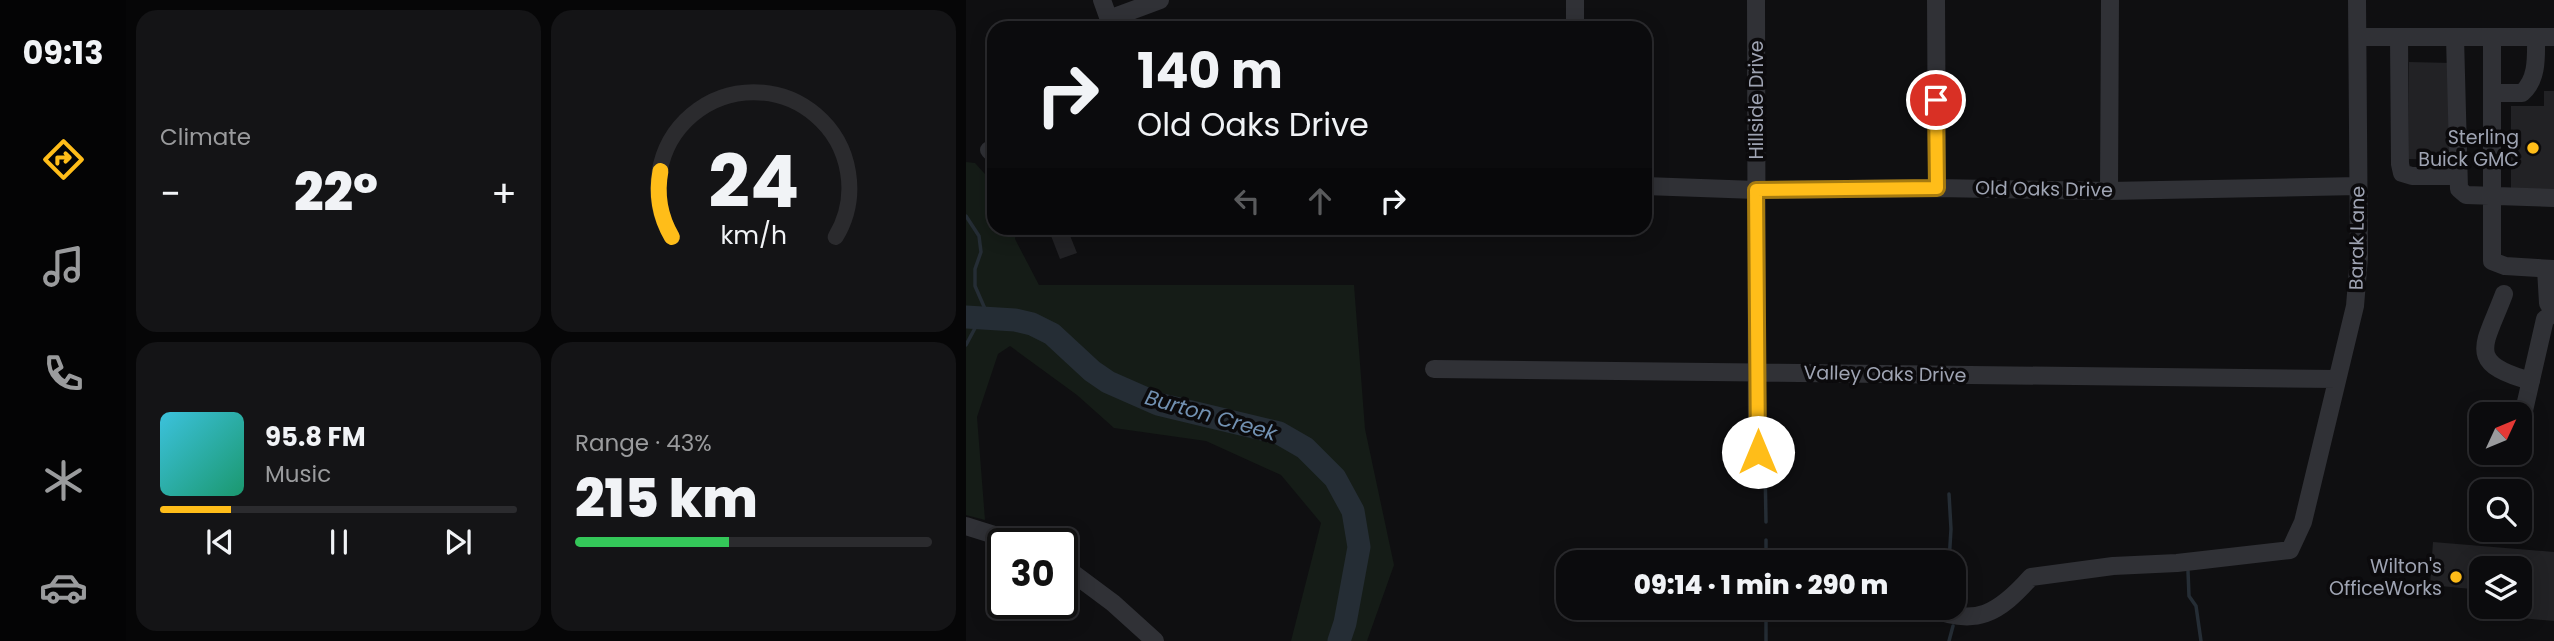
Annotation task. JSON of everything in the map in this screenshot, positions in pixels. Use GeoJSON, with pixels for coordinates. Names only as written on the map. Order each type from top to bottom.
{"type":"FeatureCollection","features":[{"type":"Feature","properties":{"kind":"street"},"geometry":{"type":"LineString","coordinates":[[1102,0],[1109,21]]}},
{"type":"Feature","properties":{"kind":"street"},"geometry":{"type":"LineString","coordinates":[[1116,21],[1160,0]]}},
{"type":"Feature","properties":{"kind":"street"},"geometry":{"type":"LineString","coordinates":[[1575,0],[1575,21]]}},
{"type":"Feature","properties":{"kind":"street","name":"Hillside Drive"},"geometry":{"type":"LineString","coordinates":[[1756,0],[1758,452]]}},
{"type":"Feature","properties":{"kind":"street"},"geometry":{"type":"LineString","coordinates":[[1936,0],[1937,188]]}},
{"type":"Feature","properties":{"kind":"street"},"geometry":{"type":"LineString","coordinates":[[2109,191],[2110,0]]}},
{"type":"Feature","properties":{"kind":"street","name":"Barak Lane"},"geometry":{"type":"LineString","coordinates":[[1966,616],[1982,616],[2010,602],[2031,578],[2113,566],[2176,563],[2290,550],[2303,522],[2355,306],[2359,257],[2357,0]]}},
{"type":"Feature","properties":{"kind":"street"},"geometry":{"type":"LineString","coordinates":[[2358,37],[2545,37],[2530,86],[2522,93],[2492,93]]}},
{"type":"Feature","properties":{"kind":"street"},"geometry":{"type":"LineString","coordinates":[[2399,37],[2402,173],[2412,176],[2458,176]]}},
{"type":"Feature","properties":{"kind":"street"},"geometry":{"type":"LineString","coordinates":[[2455,37],[2459,189],[2466,195],[2554,198]]}},
{"type":"Feature","properties":{"kind":"street"},"geometry":{"type":"LineString","coordinates":[[2492,37],[2492,261],[2505,266],[2550,269],[2548,303],[2554,313],[2545,319],[2526,402]]}},
{"type":"Feature","properties":{"kind":"street","name":"Old Oaks Drive"},"geometry":{"type":"LineString","coordinates":[[1652,186],[1756,190],[1937,188],[2109,191],[2358,186]]}},
{"type":"Feature","properties":{"kind":"street"},"geometry":{"type":"LineString","coordinates":[[2504,295],[2485,347],[2486,358],[2496,369],[2530,381]]}},
{"type":"Feature","properties":{"kind":"street","name":"Valley Oaks Drive"},"geometry":{"type":"LineString","coordinates":[[1434,369],[2337,379]]}},
{"type":"Feature","properties":{"kind":"street"},"geometry":{"type":"LineString","coordinates":[[966,526],[987,533]]}},
{"type":"Feature","properties":{"kind":"street"},"geometry":{"type":"LineString","coordinates":[[1078,577],[1113,603],[1155,641]]}},
{"type":"Feature","properties":{"kind":"shaded area"},"geometry":{"type":"Polygon","coordinates":[[[966,162],[975,163],[987,176],[987,235],[1016,235],[1015,239],[1039,285],[1354,285],[1365,429],[1394,565],[1367,641],[1291,641],[1321,523],[1281,475],[1206,441],[1114,428],[1077,395],[1010,346],[998,354],[977,417],[985,520],[966,515],[966,162]]]}},
{"type":"Feature","properties":{"kind":"building"},"geometry":{"type":"Polygon","coordinates":[[[2409,62],[2452,63],[2451,160],[2409,159],[2409,62]]]}},
{"type":"Feature","properties":{"kind":"building","name":"Sterling Buick GMC"},"geometry":{"type":"Polygon","coordinates":[[[2544,91],[2554,91],[2554,190],[2511,189],[2511,106],[2544,106],[2544,91]]]}},
{"type":"Feature","properties":{"kind":"building"},"geometry":{"type":"Polygon","coordinates":[[[1051,235],[1070,235],[1077,253],[1060,259],[1051,235]]]}},
{"type":"Feature","properties":{"kind":"building","name":"Wilton's OfficeWorks"},"geometry":{"type":"Polygon","coordinates":[[[2433,542],[2554,552],[2554,621],[2532,619],[2532,556],[2469,556],[2469,589],[2430,585],[2433,542]]]}},
{"type":"Feature","properties":{"kind":"waterway"},"geometry":{"type":"LineString","coordinates":[[966,216],[979,236],[981,252],[975,269],[975,286],[989,318]]}},
{"type":"Feature","properties":{"kind":"waterway","name":"Burton Creek"},"geometry":{"type":"LineString","coordinates":[[966,317],[1015,320],[1032,324],[1052,334],[1108,382],[1158,404],[1279,433],[1305,448],[1335,478],[1353,511],[1359,547],[1345,623],[1339,641]]}},
{"type":"Feature","properties":{"kind":"waterway"},"geometry":{"type":"LineString","coordinates":[[966,345],[981,317]]}},
{"type":"Feature","properties":{"kind":"waterway"},"geometry":{"type":"LineString","coordinates":[[1765,464],[1766,522]]}},
{"type":"Feature","properties":{"kind":"waterway"},"geometry":{"type":"LineString","coordinates":[[1949,494],[1950,550]]}},
{"type":"Feature","properties":{"kind":"waterway"},"geometry":{"type":"LineString","coordinates":[[1766,540],[1766,550]]}},
{"type":"Feature","properties":{"kind":"waterway"},"geometry":{"type":"LineString","coordinates":[[2188,571],[2189,596],[2196,606],[2201,641]]}},
{"type":"Feature","properties":{"kind":"waterway"},"geometry":{"type":"LineString","coordinates":[[1766,620],[1766,641]]}},
{"type":"Feature","properties":{"kind":"waterway"},"geometry":{"type":"LineString","coordinates":[[1949,641],[1953,626]]}},
{"type":"Feature","properties":{"kind":"place","name":"Sterling Buick GMC"},"geometry":{"type":"Point","coordinates":[2533,148]}},
{"type":"Feature","properties":{"kind":"place","name":"Wilton's OfficeWorks"},"geometry":{"type":"Point","coordinates":[2456,577]}},
{"type":"Feature","properties":{"kind":"route"},"geometry":{"type":"LineString","coordinates":[[1758,452],[1756,190],[1937,188],[1936,100]]}}]}
